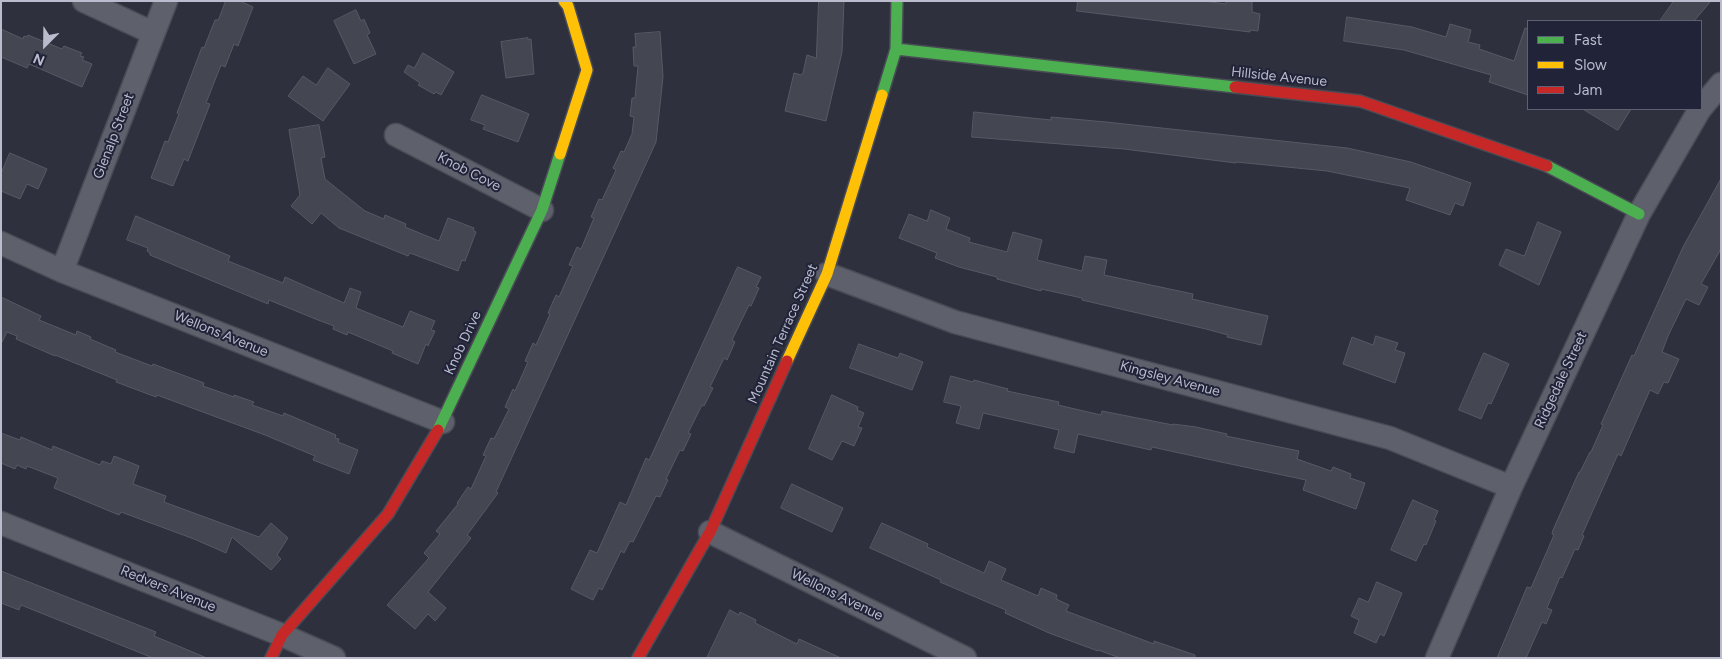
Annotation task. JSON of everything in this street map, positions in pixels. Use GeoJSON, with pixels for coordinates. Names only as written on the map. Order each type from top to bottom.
{"type":"FeatureCollection","features":[{"type":"Feature","properties":{"kind":"street"},"geometry":{"type":"LineString","coordinates":[[84,1],[153,33]]}},
{"type":"Feature","properties":{"kind":"street","name":"Glenalp Street"},"geometry":{"type":"LineString","coordinates":[[62,271],[166,1]]}},
{"type":"Feature","properties":{"kind":"street","name":"Knob Drive"},"geometry":{"type":"LineString","coordinates":[[271,658],[282,635],[388,514],[443,422],[542,210],[586,70],[568,6],[564,1]]}},
{"type":"Feature","properties":{"kind":"street","name":"Mountain Terrace Street"},"geometry":{"type":"LineString","coordinates":[[638,658],[710,532],[827,274],[896,49],[897,1]]}},
{"type":"Feature","properties":{"kind":"street","name":"Hillside Avenue"},"geometry":{"type":"LineString","coordinates":[[896,49],[1360,101],[1547,166],[1638,214]]}},
{"type":"Feature","properties":{"kind":"street","name":"Ridgedale Street"},"geometry":{"type":"LineString","coordinates":[[1702,106],[1721,84]]}},
{"type":"Feature","properties":{"kind":"street","name":"Ridgedale Street"},"geometry":{"type":"LineString","coordinates":[[1437,658],[1511,487],[1638,214],[1699,110]]}},
{"type":"Feature","properties":{"kind":"street","name":"Knob Cove"},"geometry":{"type":"LineString","coordinates":[[396,135],[542,210]]}},
{"type":"Feature","properties":{"kind":"street","name":"Wellons Avenue"},"geometry":{"type":"LineString","coordinates":[[1,243],[62,271],[443,422]]}},
{"type":"Feature","properties":{"kind":"street","name":"Kingsley Avenue"},"geometry":{"type":"LineString","coordinates":[[827,274],[955,322],[1390,438],[1511,487]]}},
{"type":"Feature","properties":{"kind":"street","name":"Redvers Avenue"},"geometry":{"type":"LineString","coordinates":[[1,522],[282,635],[334,658]]}},
{"type":"Feature","properties":{"kind":"street","name":"Wellons Avenue"},"geometry":{"type":"LineString","coordinates":[[710,532],[964,658]]}},
{"type":"Feature","properties":{"kind":"building"},"geometry":{"type":"Polygon","coordinates":[[[226,1],[240,1],[253,7],[238,46],[234,44],[225,67],[221,65],[206,103],[210,104],[188,161],[184,159],[173,186],[151,178],[165,141],[168,142],[179,114],[177,113],[202,47],[204,48],[215,20],[218,20],[226,1]]]}},
{"type":"Feature","properties":{"kind":"building"},"geometry":{"type":"Polygon","coordinates":[[[819,1],[844,1],[842,52],[826,121],[785,111],[794,73],[801,75],[803,73],[807,55],[816,58],[819,1]]]}},
{"type":"Feature","properties":{"kind":"building"},"geometry":{"type":"Polygon","coordinates":[[[1078,1],[1203,1],[1226,4],[1226,1],[1252,1],[1252,12],[1260,14],[1258,31],[1250,30],[1250,32],[1077,11],[1078,1]]]}},
{"type":"Feature","properties":{"kind":"building"},"geometry":{"type":"Polygon","coordinates":[[[1674,1],[1711,1],[1695,20],[1661,20],[1674,1]]]}},
{"type":"Feature","properties":{"kind":"building"},"geometry":{"type":"Polygon","coordinates":[[[356,10],[361,21],[364,19],[370,33],[367,35],[376,54],[354,64],[334,21],[356,10]]]}},
{"type":"Feature","properties":{"kind":"building"},"geometry":{"type":"Polygon","coordinates":[[[1347,17],[1412,27],[1446,37],[1450,24],[1471,30],[1468,42],[1480,45],[1479,49],[1514,61],[1525,28],[1527,29],[1527,95],[1489,82],[1491,75],[1404,50],[1344,41],[1347,17]]]}},
{"type":"Feature","properties":{"kind":"building"},"geometry":{"type":"Polygon","coordinates":[[[1,29],[23,39],[24,36],[27,37],[28,35],[62,49],[64,46],[82,53],[80,56],[84,57],[82,60],[92,64],[82,87],[29,64],[27,68],[1,57],[1,29]]]}},
{"type":"Feature","properties":{"kind":"building"},"geometry":{"type":"Polygon","coordinates":[[[660,32],[663,77],[656,142],[496,492],[498,493],[467,535],[471,538],[428,592],[446,608],[435,621],[428,614],[415,629],[387,605],[429,558],[424,553],[440,534],[436,531],[458,504],[468,487],[471,489],[486,456],[483,455],[491,438],[494,439],[509,409],[505,407],[513,389],[515,391],[528,362],[525,361],[533,343],[536,345],[556,295],[559,297],[573,266],[569,265],[577,247],[581,249],[594,218],[591,217],[599,199],[602,200],[616,170],[613,168],[621,151],[624,152],[632,134],[634,117],[630,116],[632,98],[635,98],[638,66],[634,66],[633,47],[636,47],[635,34],[660,32]]]}},
{"type":"Feature","properties":{"kind":"building"},"geometry":{"type":"Polygon","coordinates":[[[528,38],[528,40],[531,39],[534,74],[506,78],[501,42],[528,38]]]}},
{"type":"Feature","properties":{"kind":"building"},"geometry":{"type":"Polygon","coordinates":[[[423,53],[454,72],[441,95],[436,92],[434,94],[418,85],[420,83],[404,72],[408,65],[414,68],[423,53]]]}},
{"type":"Feature","properties":{"kind":"building"},"geometry":{"type":"Polygon","coordinates":[[[328,68],[350,84],[323,121],[288,96],[303,76],[316,85],[328,68]]]}},
{"type":"Feature","properties":{"kind":"building"},"geometry":{"type":"Polygon","coordinates":[[[482,95],[529,114],[518,142],[483,129],[485,125],[471,120],[482,95]]]}},
{"type":"Feature","properties":{"kind":"building"},"geometry":{"type":"Polygon","coordinates":[[[1585,110],[1630,110],[1618,130],[1585,110]]]}},
{"type":"Feature","properties":{"kind":"building"},"geometry":{"type":"Polygon","coordinates":[[[974,112],[1051,120],[1051,117],[1106,122],[1347,148],[1411,162],[1471,183],[1463,206],[1455,203],[1450,215],[1406,200],[1410,188],[1327,171],[1236,163],[1124,149],[972,137],[974,112]]]}},
{"type":"Feature","properties":{"kind":"building"},"geometry":{"type":"Polygon","coordinates":[[[319,125],[325,157],[321,158],[325,179],[365,211],[384,219],[385,215],[406,224],[405,227],[439,241],[448,218],[474,228],[473,230],[476,232],[465,261],[462,260],[458,271],[410,253],[408,256],[339,228],[321,213],[312,224],[291,206],[300,195],[289,130],[319,125]]]}},
{"type":"Feature","properties":{"kind":"building"},"geometry":{"type":"Polygon","coordinates":[[[10,153],[47,169],[38,189],[27,184],[20,199],[1,191],[1,174],[10,153]]]}},
{"type":"Feature","properties":{"kind":"building"},"geometry":{"type":"Polygon","coordinates":[[[1721,179],[1721,249],[1701,284],[1708,287],[1699,305],[1686,299],[1668,336],[1662,352],[1679,359],[1668,383],[1664,382],[1658,394],[1650,390],[1621,456],[1618,454],[1582,535],[1584,536],[1578,550],[1575,549],[1562,578],[1560,577],[1547,608],[1552,610],[1546,624],[1542,622],[1526,658],[1497,658],[1527,587],[1531,588],[1554,535],[1552,534],[1553,530],[1579,472],[1591,452],[1603,425],[1601,424],[1632,355],[1634,356],[1683,247],[1721,179]]]}},
{"type":"Feature","properties":{"kind":"building"},"geometry":{"type":"Polygon","coordinates":[[[931,210],[950,218],[946,229],[970,238],[969,242],[1007,252],[1013,232],[1042,240],[1037,260],[1082,271],[1085,256],[1107,260],[1104,275],[1193,294],[1192,299],[1268,316],[1261,345],[1227,337],[1228,335],[1206,329],[1082,300],[1082,298],[1041,289],[1041,291],[997,279],[997,277],[959,267],[935,258],[937,253],[899,238],[909,214],[927,221],[931,210]]]}},
{"type":"Feature","properties":{"kind":"building"},"geometry":{"type":"Polygon","coordinates":[[[136,216],[230,256],[228,261],[283,283],[285,277],[344,303],[350,288],[361,292],[356,308],[403,327],[410,311],[435,321],[431,330],[435,331],[428,346],[426,344],[418,364],[348,332],[347,335],[333,329],[334,326],[269,300],[268,304],[150,255],[147,251],[148,248],[127,240],[136,216]]]}},
{"type":"Feature","properties":{"kind":"building"},"geometry":{"type":"Polygon","coordinates":[[[1538,222],[1561,232],[1539,285],[1499,265],[1506,249],[1524,256],[1538,222]]]}},
{"type":"Feature","properties":{"kind":"building"},"geometry":{"type":"Polygon","coordinates":[[[738,267],[761,277],[756,287],[759,288],[732,340],[735,342],[727,360],[724,358],[710,387],[713,388],[688,433],[691,434],[683,451],[680,450],[666,479],[668,480],[660,497],[656,496],[633,542],[630,541],[624,553],[621,551],[602,590],[599,588],[593,600],[571,589],[590,550],[597,553],[620,502],[626,505],[646,458],[649,460],[738,267]]]}},
{"type":"Feature","properties":{"kind":"building"},"geometry":{"type":"Polygon","coordinates":[[[1,297],[41,316],[39,320],[76,335],[77,331],[116,350],[115,352],[204,383],[203,386],[254,402],[252,405],[283,416],[284,413],[336,435],[335,438],[339,439],[338,442],[358,450],[349,474],[313,460],[315,456],[265,435],[116,382],[117,380],[16,339],[17,336],[7,332],[1,344],[1,297]]]}},
{"type":"Feature","properties":{"kind":"building"},"geometry":{"type":"Polygon","coordinates":[[[1376,336],[1398,343],[1395,350],[1405,353],[1395,383],[1343,364],[1352,337],[1373,345],[1376,336]]]}},
{"type":"Feature","properties":{"kind":"building"},"geometry":{"type":"Polygon","coordinates":[[[859,344],[898,358],[900,353],[923,362],[912,390],[850,368],[859,344]]]}},
{"type":"Feature","properties":{"kind":"building"},"geometry":{"type":"Polygon","coordinates":[[[1484,353],[1509,364],[1491,404],[1488,403],[1481,419],[1459,410],[1484,353]]]}},
{"type":"Feature","properties":{"kind":"building"},"geometry":{"type":"Polygon","coordinates":[[[951,376],[1059,402],[1058,405],[1101,415],[1102,411],[1173,425],[1196,427],[1227,434],[1226,436],[1299,451],[1297,459],[1331,471],[1333,467],[1351,474],[1350,478],[1365,483],[1356,509],[1303,490],[1306,480],[1152,447],[1151,450],[1078,434],[1074,453],[1054,448],[1059,430],[983,413],[979,429],[956,423],[961,406],[944,402],[951,376]]]}},
{"type":"Feature","properties":{"kind":"building"},"geometry":{"type":"Polygon","coordinates":[[[832,395],[858,407],[857,410],[864,413],[858,427],[862,428],[854,446],[842,441],[832,460],[809,449],[832,395]]]}},
{"type":"Feature","properties":{"kind":"building"},"geometry":{"type":"Polygon","coordinates":[[[1,433],[20,440],[21,437],[52,450],[53,446],[100,465],[102,461],[111,464],[114,456],[139,466],[133,484],[166,496],[164,502],[259,537],[271,523],[288,538],[277,555],[281,559],[271,570],[232,537],[226,553],[121,512],[119,515],[54,488],[58,478],[27,466],[26,469],[17,465],[15,469],[1,463],[1,433]]]}},
{"type":"Feature","properties":{"kind":"building"},"geometry":{"type":"Polygon","coordinates":[[[792,484],[843,508],[832,532],[781,508],[792,484]]]}},
{"type":"Feature","properties":{"kind":"building"},"geometry":{"type":"Polygon","coordinates":[[[1413,500],[1438,511],[1426,545],[1424,544],[1416,561],[1391,550],[1413,500]]]}},
{"type":"Feature","properties":{"kind":"building"},"geometry":{"type":"Polygon","coordinates":[[[882,523],[928,544],[927,547],[984,573],[989,561],[1006,569],[1001,580],[1038,596],[1041,588],[1057,595],[1056,599],[1069,605],[1066,611],[1154,644],[1154,641],[1195,655],[1195,658],[1120,658],[1049,633],[1005,613],[1006,610],[940,582],[941,580],[870,548],[882,523]]]}},
{"type":"Feature","properties":{"kind":"building"},"geometry":{"type":"Polygon","coordinates":[[[1,571],[156,632],[154,636],[207,658],[153,658],[21,605],[19,610],[1,603],[1,571]]]}},
{"type":"Feature","properties":{"kind":"building"},"geometry":{"type":"Polygon","coordinates":[[[1377,582],[1402,593],[1384,636],[1380,634],[1376,643],[1354,633],[1359,620],[1351,616],[1359,598],[1368,602],[1377,582]]]}},
{"type":"Feature","properties":{"kind":"building"},"geometry":{"type":"Polygon","coordinates":[[[730,610],[739,615],[740,612],[756,620],[755,623],[797,644],[799,639],[841,658],[707,658],[730,610]]]}},
{"type":"Feature","properties":{"kind":"traffic: fast"},"geometry":{"type":"LineString","coordinates":[[882,95],[896,49],[897,1]]}},
{"type":"Feature","properties":{"kind":"traffic: fast"},"geometry":{"type":"LineString","coordinates":[[896,49],[1235,87]]}},
{"type":"Feature","properties":{"kind":"traffic: fast"},"geometry":{"type":"LineString","coordinates":[[438,430],[542,210],[560,154]]}},
{"type":"Feature","properties":{"kind":"traffic: fast"},"geometry":{"type":"LineString","coordinates":[[1547,166],[1639,214]]}},
{"type":"Feature","properties":{"kind":"traffic: slow"},"geometry":{"type":"LineString","coordinates":[[560,154],[587,70],[568,6],[564,1]]}},
{"type":"Feature","properties":{"kind":"traffic: slow"},"geometry":{"type":"LineString","coordinates":[[787,361],[827,274],[882,95]]}},
{"type":"Feature","properties":{"kind":"traffic: jam"},"geometry":{"type":"LineString","coordinates":[[1235,87],[1360,101],[1547,166]]}},
{"type":"Feature","properties":{"kind":"traffic: jam"},"geometry":{"type":"LineString","coordinates":[[638,658],[710,532],[787,361]]}},
{"type":"Feature","properties":{"kind":"traffic: jam"},"geometry":{"type":"LineString","coordinates":[[271,658],[282,635],[388,514],[438,430]]}}]}
